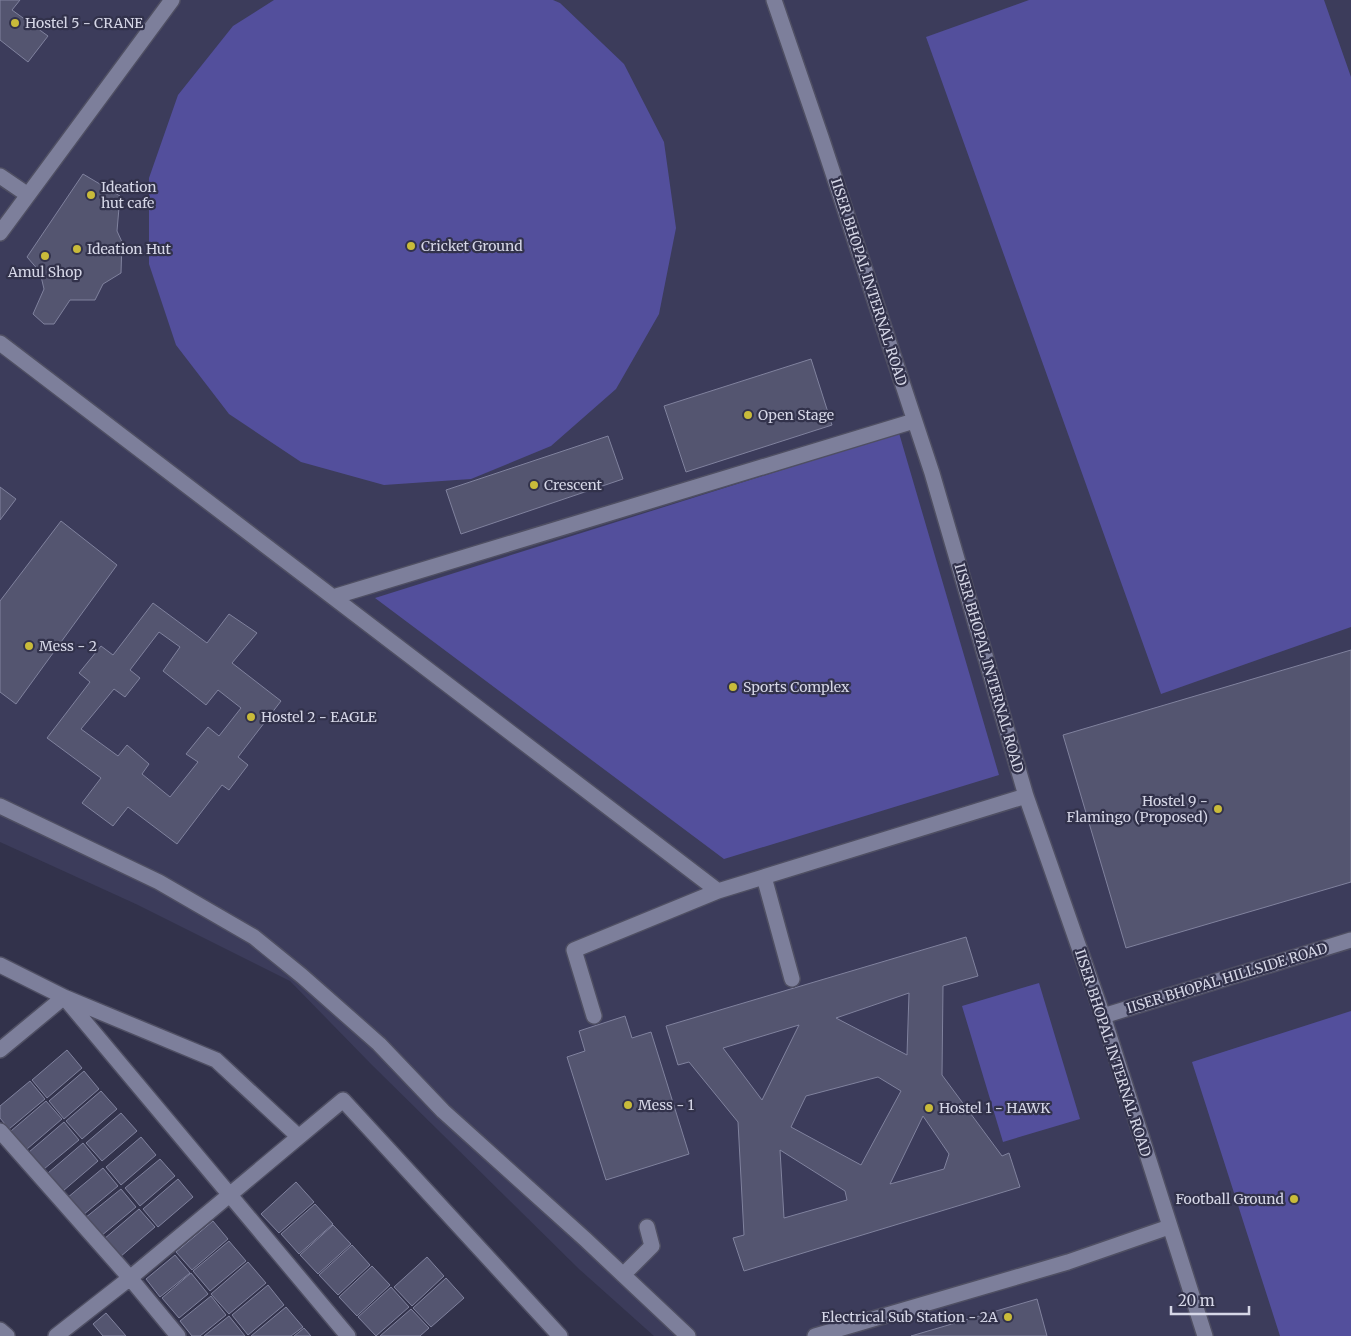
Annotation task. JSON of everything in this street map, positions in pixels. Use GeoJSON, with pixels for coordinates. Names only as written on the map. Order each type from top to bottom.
{"type":"FeatureCollection","features":[{"type":"Feature","properties":{"kind":"street"},"geometry":{"type":"LineString","coordinates":[[0,233],[172,0]]}},
{"type":"Feature","properties":{"kind":"street","name":"IISER BHOPAL INTERNAL ROAD"},"geometry":{"type":"LineString","coordinates":[[774,0],[932,473],[1026,796],[1103,1016],[1205,1336]]}},
{"type":"Feature","properties":{"kind":"street"},"geometry":{"type":"LineString","coordinates":[[0,176],[28,195]]}},
{"type":"Feature","properties":{"kind":"street"},"geometry":{"type":"LineString","coordinates":[[0,343],[718,891]]}},
{"type":"Feature","properties":{"kind":"street"},"geometry":{"type":"LineString","coordinates":[[333,598],[914,421]]}},
{"type":"Feature","properties":{"kind":"street"},"geometry":{"type":"LineString","coordinates":[[594,1016],[574,950],[718,891],[1026,796]]}},
{"type":"Feature","properties":{"kind":"street"},"geometry":{"type":"LineString","coordinates":[[0,806],[158,882],[254,937],[380,1044],[443,1111],[688,1336]]}},
{"type":"Feature","properties":{"kind":"street"},"geometry":{"type":"LineString","coordinates":[[764,877],[792,979]]}},
{"type":"Feature","properties":{"kind":"street","name":"IISER BHOPAL HILLSIDE ROAD"},"geometry":{"type":"LineString","coordinates":[[1103,1016],[1351,940]]}},
{"type":"Feature","properties":{"kind":"street"},"geometry":{"type":"LineString","coordinates":[[0,965],[64,997],[216,1060],[299,1137]]}},
{"type":"Feature","properties":{"kind":"street"},"geometry":{"type":"LineString","coordinates":[[0,1050],[64,997]]}},
{"type":"Feature","properties":{"kind":"street"},"geometry":{"type":"LineString","coordinates":[[64,997],[348,1336]]}},
{"type":"Feature","properties":{"kind":"street"},"geometry":{"type":"LineString","coordinates":[[56,1336],[130,1278],[343,1100],[560,1336]]}},
{"type":"Feature","properties":{"kind":"street"},"geometry":{"type":"LineString","coordinates":[[0,1131],[130,1278],[178,1336]]}},
{"type":"Feature","properties":{"kind":"street"},"geometry":{"type":"LineString","coordinates":[[623,1275],[652,1246],[647,1227]]}},
{"type":"Feature","properties":{"kind":"street"},"geometry":{"type":"LineString","coordinates":[[814,1336],[1068,1262],[1169,1227]]}},
{"type":"Feature","properties":{"kind":"street"},"geometry":{"type":"LineString","coordinates":[[0,1330],[7,1336]]}},
{"type":"Feature","properties":{"kind":"shaded area"},"geometry":{"type":"Polygon","coordinates":[[[0,0],[1351,0],[1351,1336],[654,1336],[579,1269],[371,1064],[290,981],[138,905],[0,842],[0,0]]]}},
{"type":"Feature","properties":{"kind":"shaded area","name":"Cricket Ground"},"geometry":{"type":"Polygon","coordinates":[[[274,0],[553,0],[560,3],[624,64],[664,142],[676,228],[659,314],[616,389],[551,446],[471,479],[384,485],[301,462],[229,414],[176,345],[149,264],[149,178],[178,95],[233,26],[274,0]]]}},
{"type":"Feature","properties":{"kind":"shaded area"},"geometry":{"type":"Polygon","coordinates":[[[1029,0],[1324,0],[1351,77],[1351,627],[1161,694],[926,37],[1029,0]]]}},
{"type":"Feature","properties":{"kind":"shaded area","name":"Sports Complex"},"geometry":{"type":"Polygon","coordinates":[[[899,433],[999,775],[724,859],[375,598],[899,433]]]}},
{"type":"Feature","properties":{"kind":"shaded area"},"geometry":{"type":"Polygon","coordinates":[[[1039,983],[1080,1119],[1003,1142],[962,1006],[1039,983]]]}},
{"type":"Feature","properties":{"kind":"shaded area","name":"Football Ground"},"geometry":{"type":"Polygon","coordinates":[[[1351,1011],[1351,1336],[1280,1336],[1192,1062],[1351,1011]]]}},
{"type":"Feature","properties":{"kind":"building","name":"Hostel 5 - CRANE"},"geometry":{"type":"Polygon","coordinates":[[[0,0],[20,0],[12,10],[48,36],[28,62],[0,40],[0,0]]]}},
{"type":"Feature","properties":{"kind":"building","name":"Ideation Hut"},"geometry":{"type":"Polygon","coordinates":[[[83,174],[120,196],[117,231],[122,242],[121,273],[103,284],[95,300],[70,300],[54,324],[44,324],[33,314],[44,289],[40,272],[27,257],[83,174]]]}},
{"type":"Feature","properties":{"kind":"building","name":"Open Stage"},"geometry":{"type":"Polygon","coordinates":[[[811,359],[832,425],[686,472],[664,406],[811,359]]]}},
{"type":"Feature","properties":{"kind":"building","name":"Crescent"},"geometry":{"type":"Polygon","coordinates":[[[608,436],[623,479],[461,534],[446,490],[608,436]]]}},
{"type":"Feature","properties":{"kind":"building"},"geometry":{"type":"Polygon","coordinates":[[[0,487],[16,499],[0,520],[0,487]]]}},
{"type":"Feature","properties":{"kind":"building","name":"Mess - 2"},"geometry":{"type":"Polygon","coordinates":[[[61,521],[117,565],[16,704],[0,692],[0,601],[61,521]]]}},
{"type":"Feature","properties":{"kind":"building","name":"Hostel 2 - EAGLE"},"geometry":{"type":"Polygon","coordinates":[[[153,603],[207,643],[229,614],[257,633],[232,663],[281,701],[238,757],[248,765],[229,790],[222,785],[177,844],[128,807],[113,826],[82,803],[101,778],[47,738],[90,682],[79,673],[101,646],[113,655],[153,603]],[[159,632],[130,670],[140,678],[125,697],[114,689],[81,729],[118,756],[127,745],[149,764],[142,774],[170,797],[198,762],[186,754],[208,727],[219,736],[241,708],[218,690],[206,705],[163,671],[180,647],[159,632]]]}},
{"type":"Feature","properties":{"kind":"building","name":"Hostel 9 - Flamingo (Proposed)"},"geometry":{"type":"Polygon","coordinates":[[[1351,650],[1351,882],[1126,948],[1063,735],[1351,650]]]}},
{"type":"Feature","properties":{"kind":"building","name":"Hostel 1 - HAWK"},"geometry":{"type":"Polygon","coordinates":[[[966,937],[978,976],[943,986],[942,1075],[1002,1156],[1009,1153],[1020,1187],[744,1271],[733,1238],[744,1235],[738,1122],[689,1062],[678,1065],[666,1026],[966,937]],[[909,993],[836,1018],[907,1055],[909,993]],[[799,1025],[723,1048],[762,1100],[799,1025]],[[878,1077],[806,1096],[791,1127],[861,1165],[901,1091],[878,1077]],[[923,1116],[890,1184],[944,1169],[949,1154],[923,1116]],[[780,1150],[784,1218],[847,1200],[845,1191],[780,1150]]]}},
{"type":"Feature","properties":{"kind":"building","name":"Mess - 1"},"geometry":{"type":"Polygon","coordinates":[[[625,1016],[632,1038],[651,1032],[689,1154],[606,1180],[567,1057],[585,1051],[579,1031],[625,1016]]]}},
{"type":"Feature","properties":{"kind":"building"},"geometry":{"type":"Polygon","coordinates":[[[67,1050],[82,1068],[47,1098],[32,1080],[67,1050]]]}},
{"type":"Feature","properties":{"kind":"building"},"geometry":{"type":"Polygon","coordinates":[[[84,1071],[99,1089],[64,1119],[49,1101],[84,1071]]]}},
{"type":"Feature","properties":{"kind":"building"},"geometry":{"type":"Polygon","coordinates":[[[30,1081],[45,1099],[9,1129],[0,1118],[0,1106],[30,1081]]]}},
{"type":"Feature","properties":{"kind":"building"},"geometry":{"type":"Polygon","coordinates":[[[101,1091],[117,1109],[82,1139],[66,1121],[101,1091]]]}},
{"type":"Feature","properties":{"kind":"building"},"geometry":{"type":"Polygon","coordinates":[[[46,1101],[62,1119],[27,1149],[11,1131],[46,1101]]]}},
{"type":"Feature","properties":{"kind":"building"},"geometry":{"type":"Polygon","coordinates":[[[121,1113],[137,1131],[102,1161],[86,1143],[121,1113]]]}},
{"type":"Feature","properties":{"kind":"building"},"geometry":{"type":"Polygon","coordinates":[[[64,1122],[79,1140],[44,1169],[29,1152],[64,1122]]]}},
{"type":"Feature","properties":{"kind":"building"},"geometry":{"type":"Polygon","coordinates":[[[141,1137],[156,1155],[121,1185],[106,1167],[141,1137]]]}},
{"type":"Feature","properties":{"kind":"building"},"geometry":{"type":"Polygon","coordinates":[[[83,1143],[98,1161],[63,1191],[48,1173],[83,1143]]]}},
{"type":"Feature","properties":{"kind":"building"},"geometry":{"type":"Polygon","coordinates":[[[160,1159],[175,1176],[140,1206],[125,1188],[160,1159]]]}},
{"type":"Feature","properties":{"kind":"building"},"geometry":{"type":"Polygon","coordinates":[[[103,1168],[118,1186],[83,1215],[67,1198],[103,1168]]]}},
{"type":"Feature","properties":{"kind":"building"},"geometry":{"type":"Polygon","coordinates":[[[178,1179],[193,1197],[158,1227],[143,1209],[178,1179]]]}},
{"type":"Feature","properties":{"kind":"building"},"geometry":{"type":"Polygon","coordinates":[[[296,1182],[314,1202],[279,1233],[261,1214],[296,1182]]]}},
{"type":"Feature","properties":{"kind":"building"},"geometry":{"type":"Polygon","coordinates":[[[121,1189],[136,1207],[101,1236],[85,1218],[121,1189]]]}},
{"type":"Feature","properties":{"kind":"building"},"geometry":{"type":"Polygon","coordinates":[[[315,1204],[333,1224],[299,1254],[281,1234],[315,1204]]]}},
{"type":"Feature","properties":{"kind":"building"},"geometry":{"type":"Polygon","coordinates":[[[139,1209],[155,1227],[120,1257],[104,1239],[139,1209]]]}},
{"type":"Feature","properties":{"kind":"building"},"geometry":{"type":"Polygon","coordinates":[[[213,1221],[228,1239],[192,1270],[176,1252],[213,1221]]]}},
{"type":"Feature","properties":{"kind":"building"},"geometry":{"type":"Polygon","coordinates":[[[333,1225],[351,1244],[318,1274],[300,1255],[333,1225]]]}},
{"type":"Feature","properties":{"kind":"building"},"geometry":{"type":"Polygon","coordinates":[[[229,1241],[246,1261],[210,1291],[193,1271],[229,1241]]]}},
{"type":"Feature","properties":{"kind":"building"},"geometry":{"type":"Polygon","coordinates":[[[352,1245],[370,1265],[338,1295],[319,1275],[352,1245]]]}},
{"type":"Feature","properties":{"kind":"building"},"geometry":{"type":"Polygon","coordinates":[[[175,1255],[190,1273],[160,1297],[146,1279],[175,1255]]]}},
{"type":"Feature","properties":{"kind":"building"},"geometry":{"type":"Polygon","coordinates":[[[427,1257],[444,1276],[412,1306],[394,1287],[427,1257]]]}},
{"type":"Feature","properties":{"kind":"building"},"geometry":{"type":"Polygon","coordinates":[[[248,1262],[266,1283],[229,1314],[211,1294],[248,1262]]]}},
{"type":"Feature","properties":{"kind":"building"},"geometry":{"type":"Polygon","coordinates":[[[372,1266],[390,1285],[357,1316],[339,1297],[372,1266]]]}},
{"type":"Feature","properties":{"kind":"building"},"geometry":{"type":"Polygon","coordinates":[[[191,1273],[208,1294],[179,1318],[162,1298],[191,1273]]]}},
{"type":"Feature","properties":{"kind":"building"},"geometry":{"type":"Polygon","coordinates":[[[446,1278],[464,1298],[431,1327],[413,1308],[446,1278]]]}},
{"type":"Feature","properties":{"kind":"building"},"geometry":{"type":"Polygon","coordinates":[[[268,1285],[284,1305],[248,1335],[232,1315],[268,1285]]]}},
{"type":"Feature","properties":{"kind":"building"},"geometry":{"type":"Polygon","coordinates":[[[391,1287],[409,1307],[376,1336],[358,1317],[391,1287]]]}},
{"type":"Feature","properties":{"kind":"building"},"geometry":{"type":"Polygon","coordinates":[[[211,1296],[226,1315],[200,1336],[192,1336],[180,1321],[211,1296]]]}},
{"type":"Feature","properties":{"kind":"building","name":"Electrical Sub Station - 2A"},"geometry":{"type":"Polygon","coordinates":[[[1037,1299],[1047,1336],[911,1336],[1037,1299]]]}},
{"type":"Feature","properties":{"kind":"building"},"geometry":{"type":"Polygon","coordinates":[[[286,1307],[303,1327],[291,1336],[251,1336],[286,1307]]]}},
{"type":"Feature","properties":{"kind":"building"},"geometry":{"type":"Polygon","coordinates":[[[411,1309],[429,1328],[420,1336],[380,1336],[411,1309]]]}},
{"type":"Feature","properties":{"kind":"building"},"geometry":{"type":"Polygon","coordinates":[[[106,1313],[126,1336],[103,1336],[93,1324],[106,1313]]]}},
{"type":"Feature","properties":{"kind":"building"},"geometry":{"type":"Polygon","coordinates":[[[229,1316],[245,1336],[204,1336],[229,1316]]]}},
{"type":"Feature","properties":{"kind":"building"},"geometry":{"type":"Polygon","coordinates":[[[304,1328],[311,1336],[294,1336],[304,1328]]]}},
{"type":"Feature","properties":{"kind":"place","name":"Hostel 5 - CRANE"},"geometry":{"type":"Point","coordinates":[15,23]}},
{"type":"Feature","properties":{"kind":"place","name":"Ideation hut cafe"},"geometry":{"type":"Point","coordinates":[91,195]}},
{"type":"Feature","properties":{"kind":"place","name":"Cricket Ground"},"geometry":{"type":"Point","coordinates":[411,246]}},
{"type":"Feature","properties":{"kind":"place","name":"Ideation Hut"},"geometry":{"type":"Point","coordinates":[77,249]}},
{"type":"Feature","properties":{"kind":"place","name":"Amul Shop"},"geometry":{"type":"Point","coordinates":[45,256]}},
{"type":"Feature","properties":{"kind":"place","name":"Open Stage"},"geometry":{"type":"Point","coordinates":[748,415]}},
{"type":"Feature","properties":{"kind":"place","name":"Crescent"},"geometry":{"type":"Point","coordinates":[534,485]}},
{"type":"Feature","properties":{"kind":"place","name":"Mess - 2"},"geometry":{"type":"Point","coordinates":[29,646]}},
{"type":"Feature","properties":{"kind":"place","name":"Sports Complex"},"geometry":{"type":"Point","coordinates":[733,687]}},
{"type":"Feature","properties":{"kind":"place","name":"Hostel 2 - EAGLE"},"geometry":{"type":"Point","coordinates":[251,717]}},
{"type":"Feature","properties":{"kind":"place","name":"Hostel 9 - Flamingo (Proposed)"},"geometry":{"type":"Point","coordinates":[1218,809]}},
{"type":"Feature","properties":{"kind":"place","name":"Mess - 1"},"geometry":{"type":"Point","coordinates":[628,1105]}},
{"type":"Feature","properties":{"kind":"place","name":"Hostel 1 - HAWK"},"geometry":{"type":"Point","coordinates":[929,1108]}},
{"type":"Feature","properties":{"kind":"place","name":"Football Ground"},"geometry":{"type":"Point","coordinates":[1294,1199]}},
{"type":"Feature","properties":{"kind":"place","name":"Electrical Sub Station - 2A"},"geometry":{"type":"Point","coordinates":[1008,1317]}}]}
